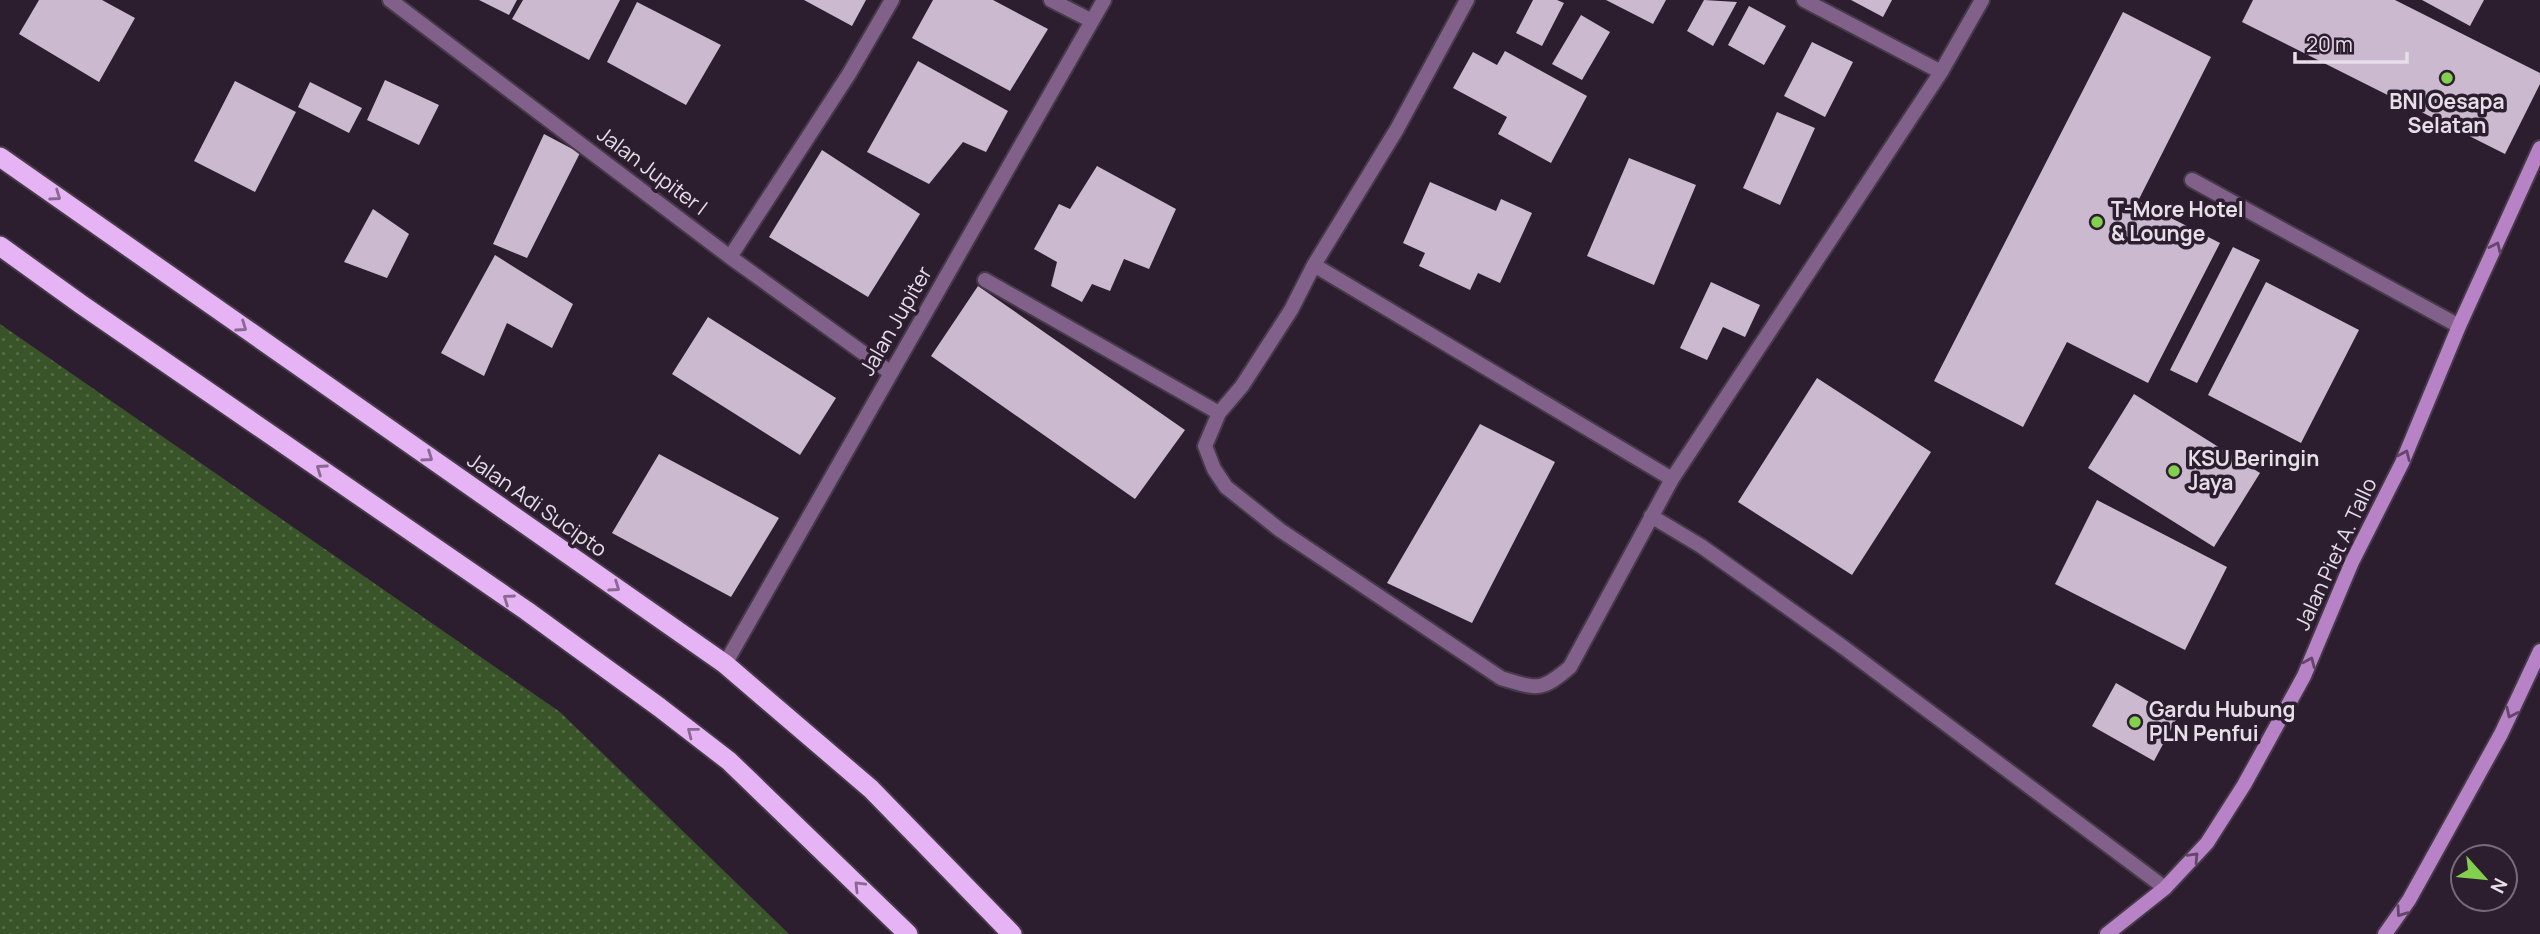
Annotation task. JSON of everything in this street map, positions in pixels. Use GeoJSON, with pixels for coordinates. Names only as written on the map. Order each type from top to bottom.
{"type":"FeatureCollection","features":[{"type":"Feature","properties":{"kind":"highway","name":"Jalan Adi Sucipto"},"geometry":{"type":"LineString","coordinates":[[0,157],[724,664],[871,789],[1012,934]]}},
{"type":"Feature","properties":{"kind":"highway"},"geometry":{"type":"LineString","coordinates":[[0,246],[527,611],[659,707],[729,761],[908,934]]}},
{"type":"Feature","properties":{"kind":"main road","name":"Jalan Piet A. Tallo"},"geometry":{"type":"LineString","coordinates":[[2106,934],[2165,888],[2207,843],[2244,785],[2304,677],[2352,562],[2402,463],[2459,326],[2540,148]]}},
{"type":"Feature","properties":{"kind":"main road"},"geometry":{"type":"LineString","coordinates":[[2385,934],[2409,900],[2494,746],[2540,651]]}},
{"type":"Feature","properties":{"kind":"street","name":"Jalan Jupiter I"},"geometry":{"type":"LineString","coordinates":[[390,0],[730,257],[891,373]]}},
{"type":"Feature","properties":{"kind":"street"},"geometry":{"type":"LineString","coordinates":[[730,257],[849,74],[892,0]]}},
{"type":"Feature","properties":{"kind":"street"},"geometry":{"type":"LineString","coordinates":[[1051,0],[1092,21]]}},
{"type":"Feature","properties":{"kind":"street","name":"Jalan Jupiter"},"geometry":{"type":"LineString","coordinates":[[724,664],[1104,0]]}},
{"type":"Feature","properties":{"kind":"street"},"geometry":{"type":"LineString","coordinates":[[1467,0],[1397,129],[1314,265],[1291,310],[1242,386],[1219,413],[1205,446],[1214,469],[1226,487],[1280,530],[1501,678],[1532,687],[1550,684],[1570,667],[1672,479],[1941,72],[1982,0]]}},
{"type":"Feature","properties":{"kind":"street"},"geometry":{"type":"LineString","coordinates":[[1804,0],[1941,72]]}},
{"type":"Feature","properties":{"kind":"street"},"geometry":{"type":"LineString","coordinates":[[2192,180],[2459,326]]}},
{"type":"Feature","properties":{"kind":"street"},"geometry":{"type":"LineString","coordinates":[[1314,265],[1672,479]]}},
{"type":"Feature","properties":{"kind":"street"},"geometry":{"type":"LineString","coordinates":[[985,279],[1219,413]]}},
{"type":"Feature","properties":{"kind":"street"},"geometry":{"type":"LineString","coordinates":[[1651,516],[1701,546],[1843,648],[2165,888]]}},
{"type":"Feature","properties":{"kind":"green space"},"geometry":{"type":"Polygon","coordinates":[[[0,324],[560,712],[789,934],[0,934],[0,324]]]}},
{"type":"Feature","properties":{"kind":"building"},"geometry":{"type":"Polygon","coordinates":[[[39,0],[102,0],[135,18],[99,82],[19,34],[39,0]]]}},
{"type":"Feature","properties":{"kind":"building"},"geometry":{"type":"Polygon","coordinates":[[[479,0],[517,0],[509,15],[479,0]]]}},
{"type":"Feature","properties":{"kind":"building"},"geometry":{"type":"Polygon","coordinates":[[[523,0],[620,0],[589,60],[512,19],[523,0]]]}},
{"type":"Feature","properties":{"kind":"building"},"geometry":{"type":"Polygon","coordinates":[[[804,0],[866,0],[852,26],[804,0]]]}},
{"type":"Feature","properties":{"kind":"building"},"geometry":{"type":"Polygon","coordinates":[[[933,0],[993,0],[1048,29],[1010,91],[912,38],[933,0]]]}},
{"type":"Feature","properties":{"kind":"building"},"geometry":{"type":"Polygon","coordinates":[[[1533,0],[1557,0],[1564,3],[1542,46],[1516,33],[1533,0]]]}},
{"type":"Feature","properties":{"kind":"building"},"geometry":{"type":"Polygon","coordinates":[[[1606,0],[1666,0],[1653,24],[1606,0]]]}},
{"type":"Feature","properties":{"kind":"building"},"geometry":{"type":"Polygon","coordinates":[[[1704,0],[1737,2],[1713,46],[1687,31],[1704,0]]]}},
{"type":"Feature","properties":{"kind":"building"},"geometry":{"type":"Polygon","coordinates":[[[1851,0],[1892,0],[1883,17],[1851,0]]]}},
{"type":"Feature","properties":{"kind":"building","name":"BNI Oesapa Selatan"},"geometry":{"type":"Polygon","coordinates":[[[2253,0],[2395,0],[2540,73],[2540,84],[2505,154],[2242,22],[2253,0]]]}},
{"type":"Feature","properties":{"kind":"building"},"geometry":{"type":"Polygon","coordinates":[[[2422,0],[2484,0],[2470,26],[2422,0]]]}},
{"type":"Feature","properties":{"kind":"building"},"geometry":{"type":"Polygon","coordinates":[[[637,2],[721,45],[686,105],[607,62],[637,2]]]}},
{"type":"Feature","properties":{"kind":"building"},"geometry":{"type":"Polygon","coordinates":[[[1749,6],[1786,26],[1764,65],[1728,45],[1749,6]]]}},
{"type":"Feature","properties":{"kind":"building","name":"T-More Hotel & Lounge"},"geometry":{"type":"Polygon","coordinates":[[[2123,12],[2211,57],[2138,201],[2220,243],[2148,383],[2067,342],[2023,427],[1934,381],[2123,12]]]}},
{"type":"Feature","properties":{"kind":"building"},"geometry":{"type":"Polygon","coordinates":[[[1581,15],[1610,32],[1582,80],[1552,64],[1581,15]]]}},
{"type":"Feature","properties":{"kind":"building"},"geometry":{"type":"Polygon","coordinates":[[[1812,42],[1853,62],[1825,117],[1784,96],[1812,42]]]}},
{"type":"Feature","properties":{"kind":"building"},"geometry":{"type":"Polygon","coordinates":[[[1505,51],[1587,96],[1551,163],[1498,134],[1507,117],[1453,88],[1473,52],[1497,65],[1505,51]]]}},
{"type":"Feature","properties":{"kind":"building"},"geometry":{"type":"Polygon","coordinates":[[[918,61],[1008,111],[986,152],[963,142],[929,184],[867,152],[918,61]]]}},
{"type":"Feature","properties":{"kind":"building"},"geometry":{"type":"Polygon","coordinates":[[[385,80],[439,105],[419,145],[367,120],[385,80]]]}},
{"type":"Feature","properties":{"kind":"building"},"geometry":{"type":"Polygon","coordinates":[[[235,81],[296,112],[255,192],[194,161],[235,81]]]}},
{"type":"Feature","properties":{"kind":"building"},"geometry":{"type":"Polygon","coordinates":[[[310,82],[362,108],[349,133],[298,107],[310,82]]]}},
{"type":"Feature","properties":{"kind":"building"},"geometry":{"type":"Polygon","coordinates":[[[1777,112],[1815,128],[1780,205],[1743,188],[1777,112]]]}},
{"type":"Feature","properties":{"kind":"building"},"geometry":{"type":"Polygon","coordinates":[[[544,134],[580,153],[527,258],[493,244],[544,134]]]}},
{"type":"Feature","properties":{"kind":"building"},"geometry":{"type":"Polygon","coordinates":[[[822,150],[920,214],[868,297],[769,237],[822,150]]]}},
{"type":"Feature","properties":{"kind":"building"},"geometry":{"type":"Polygon","coordinates":[[[1629,158],[1696,185],[1654,285],[1587,256],[1629,158]]]}},
{"type":"Feature","properties":{"kind":"building"},"geometry":{"type":"Polygon","coordinates":[[[1097,166],[1176,209],[1149,269],[1124,259],[1110,291],[1092,284],[1082,302],[1051,286],[1057,262],[1034,249],[1059,204],[1070,209],[1097,166]]]}},
{"type":"Feature","properties":{"kind":"building"},"geometry":{"type":"Polygon","coordinates":[[[1430,182],[1496,211],[1501,199],[1532,213],[1500,283],[1478,273],[1470,290],[1419,266],[1425,253],[1403,243],[1430,182]]]}},
{"type":"Feature","properties":{"kind":"building"},"geometry":{"type":"Polygon","coordinates":[[[373,209],[409,234],[387,278],[344,262],[373,209]]]}},
{"type":"Feature","properties":{"kind":"building"},"geometry":{"type":"Polygon","coordinates":[[[2233,247],[2260,260],[2197,383],[2170,370],[2233,247]]]}},
{"type":"Feature","properties":{"kind":"building"},"geometry":{"type":"Polygon","coordinates":[[[495,255],[573,304],[552,348],[507,323],[484,376],[441,353],[495,255]]]}},
{"type":"Feature","properties":{"kind":"building"},"geometry":{"type":"Polygon","coordinates":[[[1711,282],[1760,305],[1745,337],[1723,327],[1707,360],[1680,348],[1711,282]]]}},
{"type":"Feature","properties":{"kind":"building"},"geometry":{"type":"Polygon","coordinates":[[[2266,282],[2359,330],[2301,443],[2208,395],[2266,282]]]}},
{"type":"Feature","properties":{"kind":"building"},"geometry":{"type":"Polygon","coordinates":[[[978,286],[1185,430],[1135,499],[931,356],[978,286]]]}},
{"type":"Feature","properties":{"kind":"building"},"geometry":{"type":"Polygon","coordinates":[[[708,317],[836,398],[800,455],[672,374],[708,317]]]}},
{"type":"Feature","properties":{"kind":"building"},"geometry":{"type":"Polygon","coordinates":[[[1817,378],[1931,452],[1852,575],[1738,502],[1817,378]]]}},
{"type":"Feature","properties":{"kind":"building","name":"KSU Beringin Jaya"},"geometry":{"type":"Polygon","coordinates":[[[2134,394],[2260,473],[2214,547],[2088,468],[2134,394]]]}},
{"type":"Feature","properties":{"kind":"building"},"geometry":{"type":"Polygon","coordinates":[[[1480,424],[1555,462],[1472,623],[1387,583],[1480,424]]]}},
{"type":"Feature","properties":{"kind":"building"},"geometry":{"type":"Polygon","coordinates":[[[659,454],[779,518],[731,597],[612,533],[659,454]]]}},
{"type":"Feature","properties":{"kind":"building"},"geometry":{"type":"Polygon","coordinates":[[[2097,500],[2227,567],[2185,650],[2055,584],[2097,500]]]}},
{"type":"Feature","properties":{"kind":"building","name":"Gardu Hubung PLN Penfui"},"geometry":{"type":"Polygon","coordinates":[[[2116,683],[2177,718],[2154,761],[2092,726],[2116,683]]]}},
{"type":"Feature","properties":{"kind":"place","name":"BNI Oesapa Selatan"},"geometry":{"type":"Point","coordinates":[2447,78]}},
{"type":"Feature","properties":{"kind":"place","name":"T-More Hotel & Lounge"},"geometry":{"type":"Point","coordinates":[2097,222]}},
{"type":"Feature","properties":{"kind":"place","name":"KSU Beringin Jaya"},"geometry":{"type":"Point","coordinates":[2174,471]}},
{"type":"Feature","properties":{"kind":"place","name":"Gardu Hubung PLN Penfui"},"geometry":{"type":"Point","coordinates":[2135,722]}}]}
